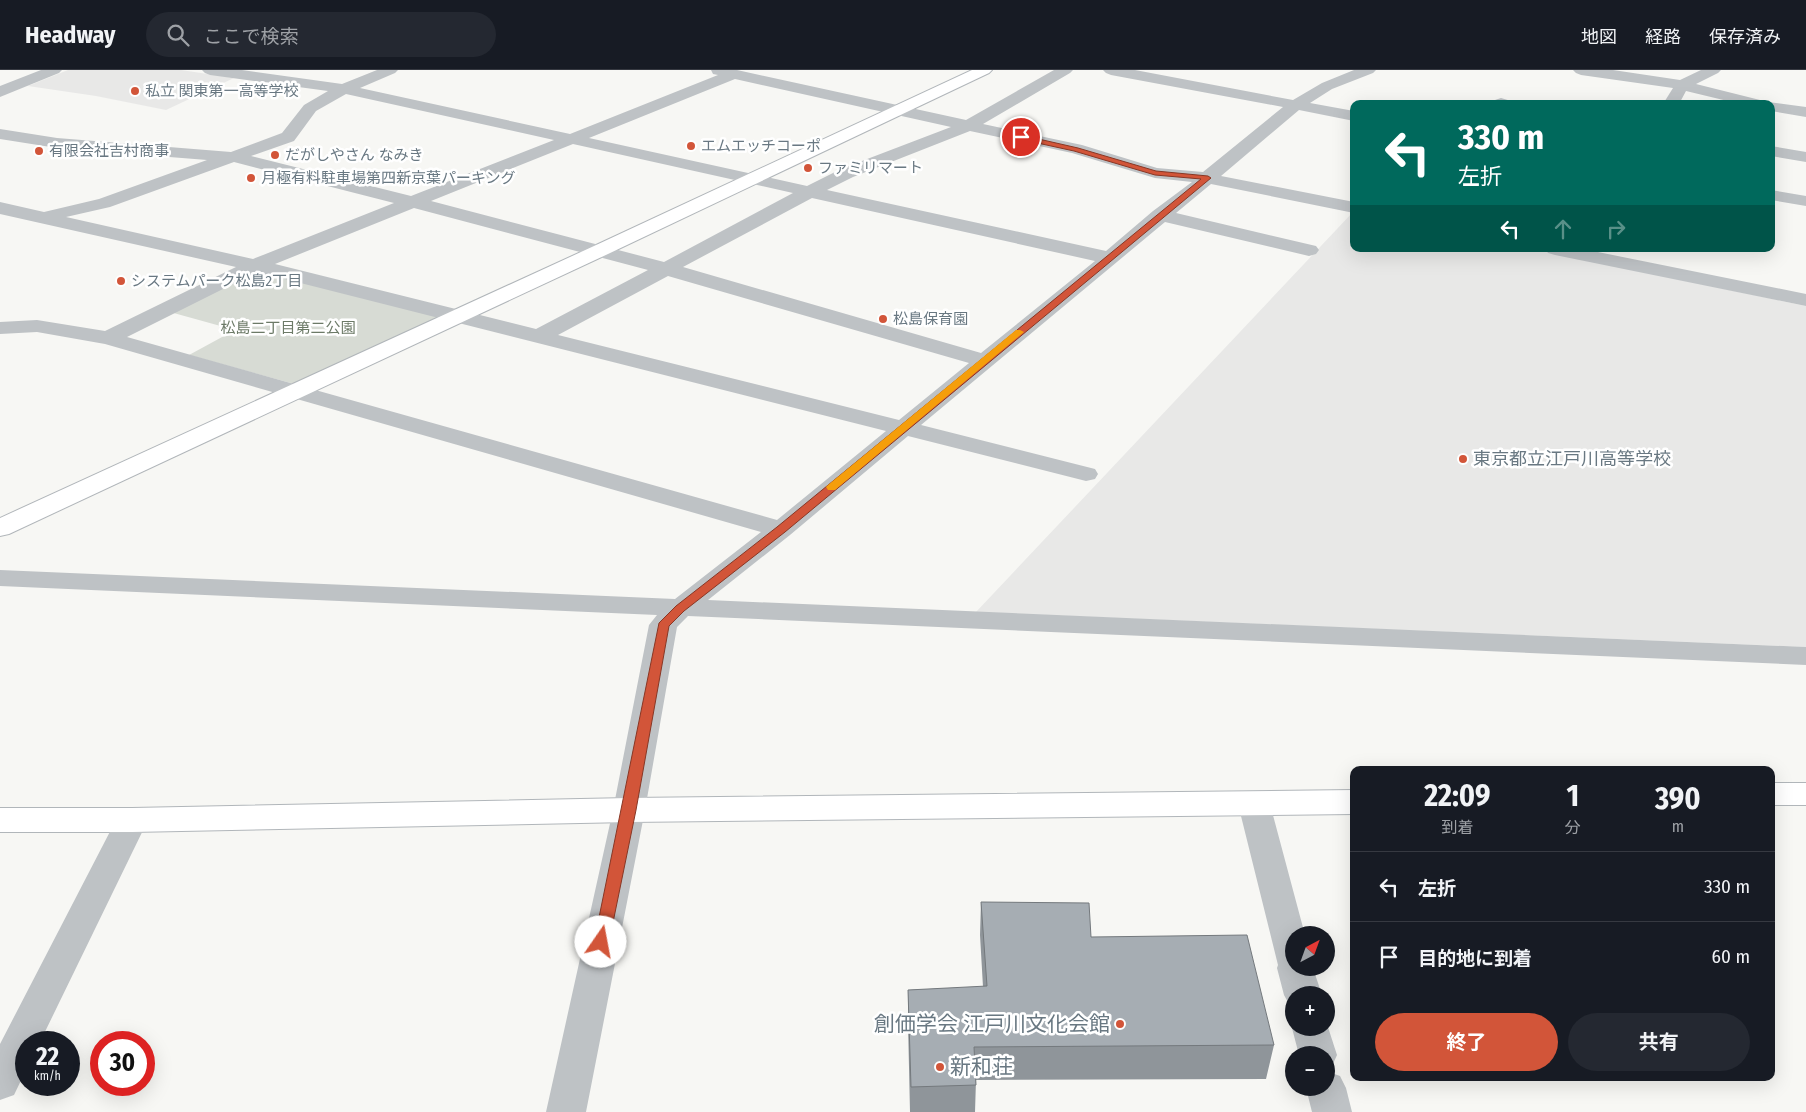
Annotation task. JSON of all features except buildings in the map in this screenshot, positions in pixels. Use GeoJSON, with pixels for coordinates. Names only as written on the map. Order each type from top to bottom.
{"type":"FeatureCollection","features":[{"type":"Feature","properties":{"kind":"street"},"geometry":{"type":"LineString","coordinates":[[0,92],[54,70]]}},
{"type":"Feature","properties":{"kind":"street"},"geometry":{"type":"LineString","coordinates":[[210,70],[344,89],[1110,258]]}},
{"type":"Feature","properties":{"kind":"street"},"geometry":{"type":"LineString","coordinates":[[0,224],[104,203],[288,137],[310,108],[344,89],[390,70]]}},
{"type":"Feature","properties":{"kind":"street"},"geometry":{"type":"LineString","coordinates":[[714,70],[1076,149],[1155,173],[1208,178],[1350,207]]}},
{"type":"Feature","properties":{"kind":"street"},"geometry":{"type":"LineString","coordinates":[[0,528],[601,250],[984,70]]}},
{"type":"Feature","properties":{"kind":"street"},"geometry":{"type":"LineString","coordinates":[[540,336],[809,192],[847,173],[967,126],[1065,70]]}},
{"type":"Feature","properties":{"kind":"street"},"geometry":{"type":"LineString","coordinates":[[1111,70],[1350,115]]}},
{"type":"Feature","properties":{"kind":"street"},"geometry":{"type":"LineString","coordinates":[[566,1112],[629,810],[664,625],[680,608],[781,530],[1160,215],[1296,105],[1327,86],[1368,70]]}},
{"type":"Feature","properties":{"kind":"street"},"geometry":{"type":"LineString","coordinates":[[1580,70],[1641,77],[1744,100]]}},
{"type":"Feature","properties":{"kind":"street"},"geometry":{"type":"LineString","coordinates":[[1673,100],[1682,85],[1713,70]]}},
{"type":"Feature","properties":{"kind":"street"},"geometry":{"type":"LineString","coordinates":[[108,338],[255,264],[735,74]]}},
{"type":"Feature","properties":{"kind":"street"},"geometry":{"type":"LineString","coordinates":[[1775,107],[1806,112]]}},
{"type":"Feature","properties":{"kind":"street"},"geometry":{"type":"LineString","coordinates":[[0,134],[57,143],[233,157],[601,250],[985,361]]}},
{"type":"Feature","properties":{"kind":"street"},"geometry":{"type":"LineString","coordinates":[[1775,152],[1806,157]]}},
{"type":"Feature","properties":{"kind":"street"},"geometry":{"type":"LineString","coordinates":[[1775,196],[1806,201]]}},
{"type":"Feature","properties":{"kind":"street"},"geometry":{"type":"LineString","coordinates":[[0,208],[255,264],[1086,474]]}},
{"type":"Feature","properties":{"kind":"street"},"geometry":{"type":"LineString","coordinates":[[1160,215],[1309,250]]}},
{"type":"Feature","properties":{"kind":"street"},"geometry":{"type":"LineString","coordinates":[[1578,252],[1806,300]]}},
{"type":"Feature","properties":{"kind":"street"},"geometry":{"type":"LineString","coordinates":[[0,328],[36,326],[108,338],[781,530]]}},
{"type":"Feature","properties":{"kind":"street"},"geometry":{"type":"LineString","coordinates":[[0,578],[1806,656]]}},
{"type":"Feature","properties":{"kind":"street"},"geometry":{"type":"LineString","coordinates":[[1775,794],[1806,794]]}},
{"type":"Feature","properties":{"kind":"street"},"geometry":{"type":"LineString","coordinates":[[0,820],[132,820],[629,810],[1350,802]]}},
{"type":"Feature","properties":{"kind":"street"},"geometry":{"type":"LineString","coordinates":[[1254,804],[1285,926]]}},
{"type":"Feature","properties":{"kind":"street"},"geometry":{"type":"LineString","coordinates":[[0,1083],[132,820]]}},
{"type":"Feature","properties":{"kind":"street"},"geometry":{"type":"LineString","coordinates":[[1328,1096],[1332,1112]]}},
{"type":"Feature","properties":{"kind":"shaded area","name":"私立 関東第一高等学校"},"geometry":{"type":"Polygon","coordinates":[[[68,70],[181,70],[234,78],[166,110],[96,96],[28,86],[68,70]]]}},
{"type":"Feature","properties":{"kind":"shaded area","name":"東京都立江戸川高等学校"},"geometry":{"type":"Polygon","coordinates":[[[1350,215],[1350,252],[1546,252],[1806,306],[1806,647],[976,612],[1350,215]]]}},
{"type":"Feature","properties":{"kind":"green space","name":"松島二丁目第二公園"},"geometry":{"type":"Polygon","coordinates":[[[257,267],[445,316],[298,385],[189,355],[235,330],[170,312],[257,267]]]}},
{"type":"Feature","properties":{"kind":"slow traffic"},"geometry":{"type":"LineString","coordinates":[[832,487],[1020,332]]}},
{"type":"Feature","properties":{"kind":"place","name":"私立 関東第一高等学校"},"geometry":{"type":"Point","coordinates":[135,91]}},
{"type":"Feature","properties":{"kind":"place","name":"エムエッチコーポ"},"geometry":{"type":"Point","coordinates":[691,146]}},
{"type":"Feature","properties":{"kind":"place","name":"有限会社吉村商事"},"geometry":{"type":"Point","coordinates":[39,151]}},
{"type":"Feature","properties":{"kind":"place","name":"だがしやさん なみき"},"geometry":{"type":"Point","coordinates":[275,155]}},
{"type":"Feature","properties":{"kind":"place","name":"ファミリマート"},"geometry":{"type":"Point","coordinates":[808,168]}},
{"type":"Feature","properties":{"kind":"place","name":"月極有料駐車場第四新京葉パーキング"},"geometry":{"type":"Point","coordinates":[251,178]}},
{"type":"Feature","properties":{"kind":"place","name":"システムパーク松島2丁目"},"geometry":{"type":"Point","coordinates":[121,281]}},
{"type":"Feature","properties":{"kind":"place","name":"松島保育園"},"geometry":{"type":"Point","coordinates":[883,319]}},
{"type":"Feature","properties":{"kind":"place","name":"東京都立江戸川高等学校"},"geometry":{"type":"Point","coordinates":[1463,459]}},
{"type":"Feature","properties":{"kind":"place","name":"創価学会 江戸川文化会館"},"geometry":{"type":"Point","coordinates":[1120,1024]}},
{"type":"Feature","properties":{"kind":"place","name":"新和荘"},"geometry":{"type":"Point","coordinates":[940,1067]}},
{"type":"Feature","properties":{"kind":"route"},"geometry":{"type":"LineString","coordinates":[[601,942],[629,810],[664,625],[680,608],[781,530],[1160,215],[1208,178],[1155,173],[1076,149],[1021,137]]}}]}
